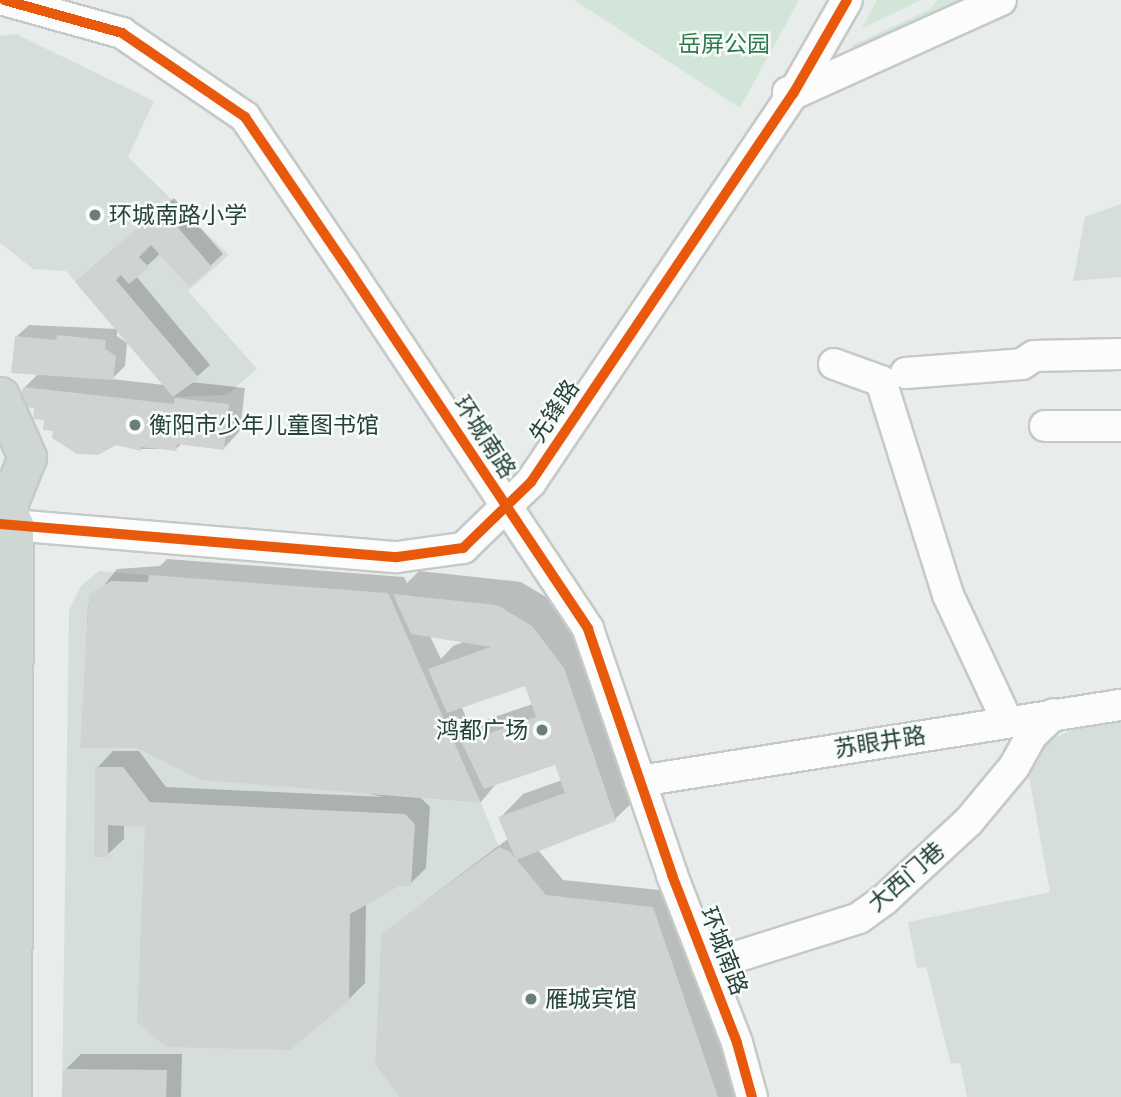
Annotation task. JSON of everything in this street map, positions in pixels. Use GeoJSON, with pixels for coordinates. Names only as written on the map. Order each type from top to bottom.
{"type":"FeatureCollection","features":[{"type":"Feature","properties":{"kind":"main road"},"geometry":{"type":"LineString","coordinates":[[0,396],[27,457],[4,510],[12,1097]]}},
{"type":"Feature","properties":{"kind":"street","name":"环城南路"},"geometry":{"type":"LineString","coordinates":[[4,0],[121,33],[245,117],[589,629],[640,781],[737,1043],[752,1097]]}},
{"type":"Feature","properties":{"kind":"street","name":"先锋路"},"geometry":{"type":"LineString","coordinates":[[788,92],[834,0]]}},
{"type":"Feature","properties":{"kind":"street","name":"先锋路"},"geometry":{"type":"LineString","coordinates":[[4,510],[397,557],[463,548],[502,501],[531,482],[847,0]]}},
{"type":"Feature","properties":{"kind":"street"},"geometry":{"type":"LineString","coordinates":[[788,92],[1001,0]]}},
{"type":"Feature","properties":{"kind":"street"},"geometry":{"type":"LineString","coordinates":[[906,373],[1022,364],[1034,356],[1121,354]]}},
{"type":"Feature","properties":{"kind":"street"},"geometry":{"type":"LineString","coordinates":[[835,364],[881,381],[948,595],[1007,721]]}},
{"type":"Feature","properties":{"kind":"street"},"geometry":{"type":"LineString","coordinates":[[1045,426],[1121,426]]}},
{"type":"Feature","properties":{"kind":"street","name":"苏眼井路"},"geometry":{"type":"LineString","coordinates":[[640,781],[1121,705]]}},
{"type":"Feature","properties":{"kind":"street","name":"大西门巷"},"geometry":{"type":"LineString","coordinates":[[707,966],[859,918],[884,900],[969,821],[1014,767],[1032,734],[1054,714]]}},
{"type":"Feature","properties":{"kind":"shaded area","name":"环城南路小学"},"geometry":{"type":"Polygon","coordinates":[[[16,34],[154,101],[128,157],[229,255],[188,291],[257,369],[227,395],[173,397],[66,271],[33,269],[0,243],[0,36],[16,34]]]}},
{"type":"Feature","properties":{"kind":"shaded area"},"geometry":{"type":"Polygon","coordinates":[[[1121,204],[1121,277],[1073,281],[1085,217],[1121,204]]]}},
{"type":"Feature","properties":{"kind":"shaded area"},"geometry":{"type":"Polygon","coordinates":[[[99,571],[149,575],[136,748],[200,780],[481,803],[499,847],[381,934],[375,1064],[399,1097],[62,1097],[69,609],[81,586],[99,571]]]}},
{"type":"Feature","properties":{"kind":"shaded area"},"geometry":{"type":"Polygon","coordinates":[[[1121,715],[1121,1097],[967,1097],[960,1063],[951,1064],[926,967],[917,968],[908,922],[1050,892],[1027,766],[1041,743],[1101,718],[1121,715]]]}},
{"type":"Feature","properties":{"kind":"green space","name":"岳屏公园"},"geometry":{"type":"Polygon","coordinates":[[[574,0],[799,0],[740,108],[574,0]]]}},
{"type":"Feature","properties":{"kind":"green space"},"geometry":{"type":"Polygon","coordinates":[[[877,0],[921,0],[861,29],[877,0]]]}},
{"type":"Feature","properties":{"kind":"green space"},"geometry":{"type":"Polygon","coordinates":[[[937,0],[984,0],[841,66],[853,45],[931,9],[937,0]]]}},
{"type":"Feature","properties":{"kind":"building"},"geometry":{"type":"Polygon","coordinates":[[[161,208],[212,267],[189,287],[151,245],[139,257],[149,267],[129,284],[121,275],[116,280],[199,378],[173,397],[75,282],[161,208]]]}},
{"type":"Feature","properties":{"kind":"building","name":"衡阳市少年儿童图书馆"},"geometry":{"type":"Polygon","coordinates":[[[57,335],[106,340],[105,349],[116,356],[113,380],[11,373],[15,336],[56,340],[57,335]]]}},
{"type":"Feature","properties":{"kind":"building","name":"衡阳市少年儿童图书馆"},"geometry":{"type":"Polygon","coordinates":[[[23,387],[174,404],[175,398],[229,404],[224,450],[177,444],[176,451],[141,447],[141,451],[116,445],[98,455],[77,454],[52,438],[53,431],[43,430],[44,420],[33,419],[34,408],[20,407],[23,387]]]}},
{"type":"Feature","properties":{"kind":"building"},"geometry":{"type":"Polygon","coordinates":[[[149,575],[388,593],[481,803],[200,780],[136,748],[80,748],[89,594],[111,581],[148,582],[149,575]]]}},
{"type":"Feature","properties":{"kind":"building","name":"鸿都广场"},"geometry":{"type":"Polygon","coordinates":[[[393,594],[497,605],[532,626],[564,668],[616,821],[516,860],[498,817],[565,793],[555,765],[484,789],[462,743],[536,717],[525,686],[447,713],[428,669],[491,647],[411,634],[393,594]]]}},
{"type":"Feature","properties":{"kind":"building"},"geometry":{"type":"Polygon","coordinates":[[[95,767],[123,767],[150,802],[405,814],[415,824],[411,886],[399,886],[350,914],[349,1001],[290,1050],[166,1047],[137,1022],[145,827],[108,825],[108,857],[94,857],[95,767]]]}},
{"type":"Feature","properties":{"kind":"building","name":"雁城宾馆"},"geometry":{"type":"Polygon","coordinates":[[[499,847],[510,852],[546,895],[653,907],[718,1097],[399,1097],[375,1064],[381,934],[499,847]]]}},
{"type":"Feature","properties":{"kind":"building"},"geometry":{"type":"Polygon","coordinates":[[[63,1069],[167,1070],[166,1097],[62,1097],[63,1069]]]}},
{"type":"Feature","properties":{"kind":"cycle path"},"geometry":{"type":"LineString","coordinates":[[4,0],[122,33],[245,117],[588,629],[672,875],[737,1043],[752,1097]]}},
{"type":"Feature","properties":{"kind":"cycle path"},"geometry":{"type":"LineString","coordinates":[[0,524],[397,557],[463,548],[531,482],[793,94],[847,0]]}},
{"type":"Feature","properties":{"kind":"place","name":"环城南路小学"},"geometry":{"type":"Point","coordinates":[95,215]}},
{"type":"Feature","properties":{"kind":"place","name":"衡阳市少年儿童图书馆"},"geometry":{"type":"Point","coordinates":[135,425]}},
{"type":"Feature","properties":{"kind":"place","name":"鸿都广场"},"geometry":{"type":"Point","coordinates":[542,730]}},
{"type":"Feature","properties":{"kind":"place","name":"雁城宾馆"},"geometry":{"type":"Point","coordinates":[531,999]}}]}
